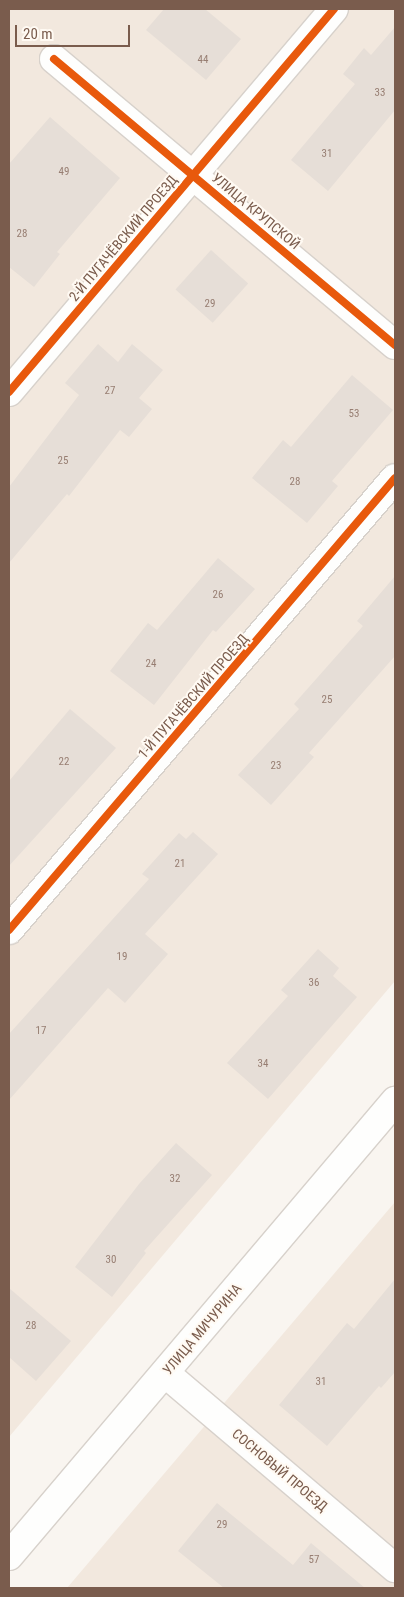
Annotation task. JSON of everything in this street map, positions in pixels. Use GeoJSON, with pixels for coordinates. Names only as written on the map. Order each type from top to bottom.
{"type":"FeatureCollection","features":[{"type":"Feature","properties":{"kind":"street","name":"2-Й ПУГАЧЁВСКИЙ ПРОЕЗД"},"geometry":{"type":"LineString","coordinates":[[9,392],[334,9]]}},
{"type":"Feature","properties":{"kind":"street","name":"УЛИЦА КРУПСКОЙ"},"geometry":{"type":"LineString","coordinates":[[54,59],[395,345]]}},
{"type":"Feature","properties":{"kind":"street","name":"1-Й ПУГАЧЁВСКИЙ ПРОЕЗД"},"geometry":{"type":"LineString","coordinates":[[9,930],[395,478]]}},
{"type":"Feature","properties":{"kind":"street","name":"УЛИЦА МИЧУРИНА"},"geometry":{"type":"LineString","coordinates":[[9,1556],[395,1101]]}},
{"type":"Feature","properties":{"kind":"street","name":"СОСНОВЫЙ ПРОЕЗД"},"geometry":{"type":"LineString","coordinates":[[165,1373],[395,1568]]}},
{"type":"Feature","properties":{"kind":"shaded area"},"geometry":{"type":"Polygon","coordinates":[[[9,9],[395,9],[395,981],[9,1437],[9,9]]]}},
{"type":"Feature","properties":{"kind":"shaded area"},"geometry":{"type":"Polygon","coordinates":[[[395,1202],[395,1588],[67,1588],[395,1202]]]}},
{"type":"Feature","properties":{"kind":"building"},"geometry":{"type":"Polygon","coordinates":[[[164,9],[205,9],[241,39],[206,80],[146,30],[164,9]]]}},
{"type":"Feature","properties":{"kind":"building"},"geometry":{"type":"Polygon","coordinates":[[[395,27],[395,110],[328,191],[291,160],[355,84],[343,74],[364,48],[371,55],[395,27]]]}},
{"type":"Feature","properties":{"kind":"building"},"geometry":{"type":"Polygon","coordinates":[[[50,117],[120,178],[57,252],[60,254],[34,287],[9,267],[9,164],[50,117]]]}},
{"type":"Feature","properties":{"kind":"building"},"geometry":{"type":"Polygon","coordinates":[[[211,250],[248,283],[213,323],[176,289],[211,250]]]}},
{"type":"Feature","properties":{"kind":"building"},"geometry":{"type":"Polygon","coordinates":[[[98,344],[118,362],[132,344],[163,370],[139,398],[152,409],[129,437],[120,430],[69,496],[67,494],[9,563],[9,487],[79,395],[65,383],[98,344]]]}},
{"type":"Feature","properties":{"kind":"building"},"geometry":{"type":"Polygon","coordinates":[[[352,375],[393,410],[332,481],[338,486],[307,523],[252,478],[283,440],[291,447],[352,375]]]}},
{"type":"Feature","properties":{"kind":"building"},"geometry":{"type":"Polygon","coordinates":[[[218,558],[255,589],[216,632],[213,630],[154,705],[110,671],[148,623],[157,630],[218,558]]]}},
{"type":"Feature","properties":{"kind":"building"},"geometry":{"type":"Polygon","coordinates":[[[395,576],[395,656],[309,753],[314,757],[271,805],[238,775],[299,709],[294,704],[363,626],[357,621],[395,576]]]}},
{"type":"Feature","properties":{"kind":"building"},"geometry":{"type":"Polygon","coordinates":[[[70,709],[116,748],[9,866],[9,781],[70,709]]]}},
{"type":"Feature","properties":{"kind":"building"},"geometry":{"type":"Polygon","coordinates":[[[193,832],[218,854],[145,934],[168,954],[125,1003],[108,988],[9,1100],[9,1034],[149,879],[142,874],[179,833],[186,839],[193,832]]]}},
{"type":"Feature","properties":{"kind":"building"},"geometry":{"type":"Polygon","coordinates":[[[318,949],[339,968],[333,976],[357,997],[268,1099],[227,1063],[288,996],[281,990],[318,949]]]}},
{"type":"Feature","properties":{"kind":"building"},"geometry":{"type":"Polygon","coordinates":[[[176,1143],[212,1175],[144,1251],[146,1253],[112,1297],[75,1267],[139,1184],[176,1143]]]}},
{"type":"Feature","properties":{"kind":"building"},"geometry":{"type":"Polygon","coordinates":[[[395,1279],[395,1372],[381,1388],[379,1386],[327,1446],[279,1405],[347,1323],[354,1329],[395,1279]]]}},
{"type":"Feature","properties":{"kind":"building"},"geometry":{"type":"Polygon","coordinates":[[[9,1288],[71,1341],[36,1381],[9,1357],[9,1288]]]}},
{"type":"Feature","properties":{"kind":"building"},"geometry":{"type":"Polygon","coordinates":[[[217,1503],[293,1565],[311,1543],[365,1588],[224,1588],[178,1551],[217,1503]]]}},
{"type":"Feature","properties":{"kind":"cycle path"},"geometry":{"type":"LineString","coordinates":[[9,392],[334,9]]}},
{"type":"Feature","properties":{"kind":"cycle path"},"geometry":{"type":"LineString","coordinates":[[54,59],[395,345]]}},
{"type":"Feature","properties":{"kind":"cycle path"},"geometry":{"type":"LineString","coordinates":[[9,930],[395,478]]}}]}
